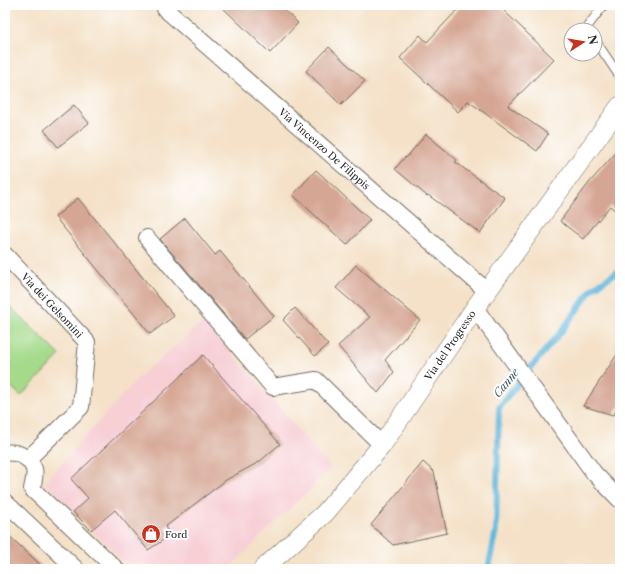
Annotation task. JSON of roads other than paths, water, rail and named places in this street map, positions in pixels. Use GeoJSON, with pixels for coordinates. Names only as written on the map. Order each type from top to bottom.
{"type":"FeatureCollection","features":[{"type":"Feature","properties":{"kind":"street","name":"Via Vincenzo De Filippis"},"geometry":{"type":"LineString","coordinates":[[168,5],[165,9],[488,291]]}},
{"type":"Feature","properties":{"kind":"street","name":"Via del Progresso"},"geometry":{"type":"LineString","coordinates":[[263,569],[325,513],[382,445],[475,308],[620,106]]}},
{"type":"Feature","properties":{"kind":"street"},"geometry":{"type":"LineString","coordinates":[[147,238],[273,387],[316,380],[382,445]]}},
{"type":"Feature","properties":{"kind":"street","name":"Via dei Gelsomini"},"geometry":{"type":"LineString","coordinates":[[5,255],[87,342],[81,408],[28,459]]}},
{"type":"Feature","properties":{"kind":"street"},"geometry":{"type":"LineString","coordinates":[[475,308],[594,473],[620,500]]}},
{"type":"Feature","properties":{"kind":"street"},"geometry":{"type":"LineString","coordinates":[[5,453],[18,453],[28,459],[34,469],[35,479],[32,489],[116,569]]}},
{"type":"Feature","properties":{"kind":"street"},"geometry":{"type":"LineString","coordinates":[[5,502],[76,569]]}},
{"type":"Feature","properties":{"kind":"lane"},"geometry":{"type":"LineString","coordinates":[[591,22],[604,5]]}},
{"type":"Feature","properties":{"kind":"lane"},"geometry":{"type":"LineString","coordinates":[[603,52],[620,77]]}},
{"type":"Feature","properties":{"kind":"waterway","name":"Canne"},"geometry":{"type":"LineString","coordinates":[[488,569],[496,530],[499,408],[526,373],[561,332],[592,289],[620,270]]}},
{"type":"Feature","properties":{"kind":"place","name":"Ford"},"geometry":{"type":"Point","coordinates":[151,534]}}]}
